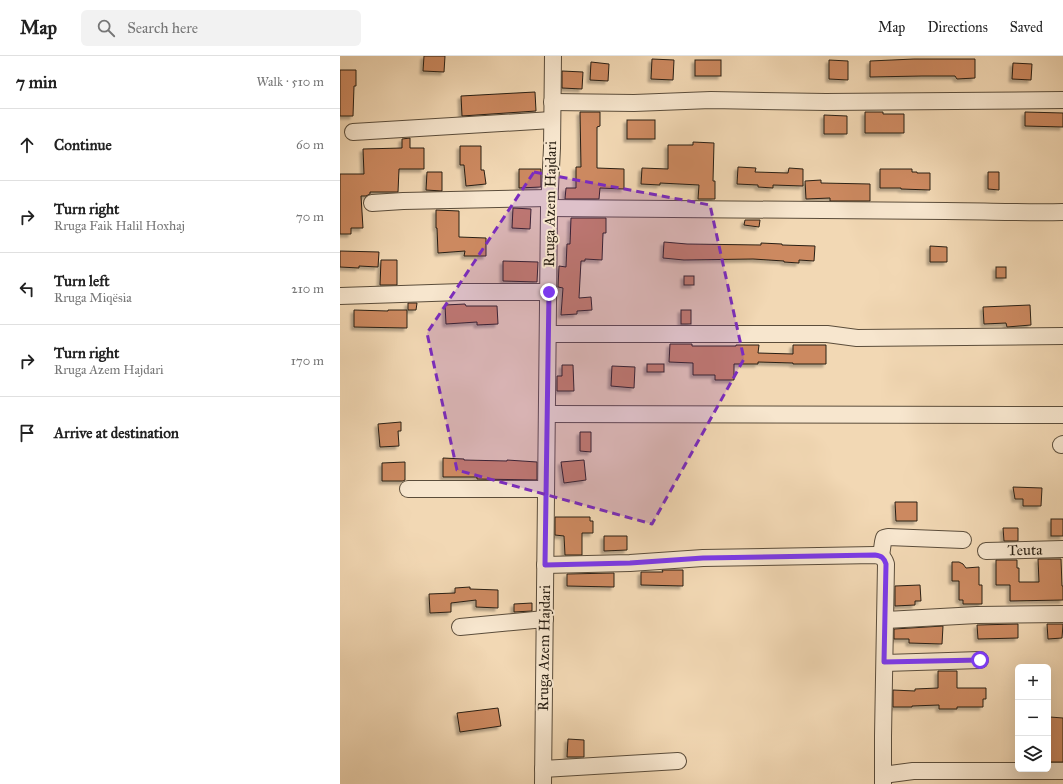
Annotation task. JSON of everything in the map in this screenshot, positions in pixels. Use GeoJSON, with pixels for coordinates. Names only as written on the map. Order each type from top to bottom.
{"type":"FeatureCollection","features":[{"type":"Feature","properties":{"kind":"street","name":"Rruga Azem Hajdari"},"geometry":{"type":"LineString","coordinates":[[543,777],[548,414],[549,203],[553,56]]}},
{"type":"Feature","properties":{"kind":"street"},"geometry":{"type":"LineString","coordinates":[[552,102],[634,103],[711,100],[826,102],[1063,100]]}},
{"type":"Feature","properties":{"kind":"street"},"geometry":{"type":"LineString","coordinates":[[353,132],[552,120]]}},
{"type":"Feature","properties":{"kind":"street"},"geometry":{"type":"LineString","coordinates":[[372,203],[411,200],[549,203],[702,210],[1063,212]]}},
{"type":"Feature","properties":{"kind":"street"},"geometry":{"type":"LineString","coordinates":[[340,296],[462,292],[549,292]]}},
{"type":"Feature","properties":{"kind":"street"},"geometry":{"type":"LineString","coordinates":[[548,334],[827,334],[857,338],[1063,336]]}},
{"type":"Feature","properties":{"kind":"street"},"geometry":{"type":"LineString","coordinates":[[548,414],[1063,415]]}},
{"type":"Feature","properties":{"kind":"street"},"geometry":{"type":"LineString","coordinates":[[408,488],[546,489]]}},
{"type":"Feature","properties":{"kind":"street"},"geometry":{"type":"LineString","coordinates":[[963,540],[884,538],[886,620],[884,662],[883,779],[913,771],[1063,771]]}},
{"type":"Feature","properties":{"kind":"street","name":"Teuta"},"geometry":{"type":"LineString","coordinates":[[986,551],[1063,549]]}},
{"type":"Feature","properties":{"kind":"street"},"geometry":{"type":"LineString","coordinates":[[545,565],[630,563],[703,558],[875,555],[884,560]]}},
{"type":"Feature","properties":{"kind":"street"},"geometry":{"type":"LineString","coordinates":[[886,620],[977,615],[1063,614]]}},
{"type":"Feature","properties":{"kind":"street"},"geometry":{"type":"LineString","coordinates":[[460,627],[545,620]]}},
{"type":"Feature","properties":{"kind":"street"},"geometry":{"type":"LineString","coordinates":[[884,662],[980,660]]}},
{"type":"Feature","properties":{"kind":"street"},"geometry":{"type":"LineString","coordinates":[[543,777],[678,761]]}},
{"type":"Feature","properties":{"kind":"highlighted area"},"geometry":{"type":"Polygon","coordinates":[[[534,172],[710,205],[744,359],[652,524],[457,470],[427,333],[534,172]]]}},
{"type":"Feature","properties":{"kind":"building"},"geometry":{"type":"Polygon","coordinates":[[[424,56],[445,56],[444,72],[423,71],[424,56]]]}},
{"type":"Feature","properties":{"kind":"building"},"geometry":{"type":"Polygon","coordinates":[[[652,59],[674,60],[673,80],[651,79],[652,59]]]}},
{"type":"Feature","properties":{"kind":"building"},"geometry":{"type":"Polygon","coordinates":[[[975,59],[975,78],[957,79],[955,76],[870,77],[870,61],[975,59]]]}},
{"type":"Feature","properties":{"kind":"building"},"geometry":{"type":"Polygon","coordinates":[[[695,60],[721,60],[721,76],[695,76],[695,60]]]}},
{"type":"Feature","properties":{"kind":"building"},"geometry":{"type":"Polygon","coordinates":[[[829,60],[848,61],[848,80],[829,79],[829,60]]]}},
{"type":"Feature","properties":{"kind":"building"},"geometry":{"type":"Polygon","coordinates":[[[591,62],[609,64],[608,81],[590,80],[591,62]]]}},
{"type":"Feature","properties":{"kind":"building"},"geometry":{"type":"Polygon","coordinates":[[[1013,63],[1032,64],[1031,80],[1012,79],[1013,63]]]}},
{"type":"Feature","properties":{"kind":"building"},"geometry":{"type":"Polygon","coordinates":[[[340,70],[356,70],[353,116],[340,116],[340,70]]]}},
{"type":"Feature","properties":{"kind":"building"},"geometry":{"type":"Polygon","coordinates":[[[562,71],[583,72],[582,89],[562,88],[562,71]]]}},
{"type":"Feature","properties":{"kind":"building"},"geometry":{"type":"Polygon","coordinates":[[[535,92],[536,111],[462,116],[461,96],[535,92]]]}},
{"type":"Feature","properties":{"kind":"building"},"geometry":{"type":"Polygon","coordinates":[[[580,112],[600,112],[600,126],[597,127],[597,168],[624,169],[624,189],[600,188],[599,199],[565,199],[566,188],[576,188],[576,167],[581,167],[580,112]]]}},
{"type":"Feature","properties":{"kind":"building"},"geometry":{"type":"Polygon","coordinates":[[[865,112],[904,114],[904,133],[865,133],[865,112]]]}},
{"type":"Feature","properties":{"kind":"building"},"geometry":{"type":"Polygon","coordinates":[[[1025,112],[1063,113],[1063,127],[1025,126],[1025,112]]]}},
{"type":"Feature","properties":{"kind":"building"},"geometry":{"type":"Polygon","coordinates":[[[824,115],[847,116],[847,134],[824,134],[824,115]]]}},
{"type":"Feature","properties":{"kind":"building"},"geometry":{"type":"Polygon","coordinates":[[[627,120],[655,120],[655,139],[627,139],[627,120]]]}},
{"type":"Feature","properties":{"kind":"building"},"geometry":{"type":"Polygon","coordinates":[[[410,138],[410,148],[424,148],[424,169],[399,169],[398,192],[370,192],[370,194],[366,196],[361,196],[363,228],[351,228],[351,234],[340,234],[340,174],[364,174],[363,149],[402,148],[402,139],[410,138]]]}},
{"type":"Feature","properties":{"kind":"building"},"geometry":{"type":"Polygon","coordinates":[[[693,142],[714,143],[713,181],[715,181],[715,199],[698,199],[699,185],[660,183],[660,185],[641,184],[642,168],[668,169],[668,145],[693,145],[693,142]]]}},
{"type":"Feature","properties":{"kind":"building"},"geometry":{"type":"Polygon","coordinates":[[[460,146],[481,146],[481,170],[484,170],[486,184],[466,186],[464,165],[460,165],[460,146]]]}},
{"type":"Feature","properties":{"kind":"building"},"geometry":{"type":"Polygon","coordinates":[[[738,167],[756,168],[755,172],[788,173],[789,168],[803,169],[803,186],[773,185],[773,188],[758,187],[758,185],[737,184],[738,167]]]}},
{"type":"Feature","properties":{"kind":"building"},"geometry":{"type":"Polygon","coordinates":[[[519,169],[541,169],[541,187],[519,188],[519,169]]]}},
{"type":"Feature","properties":{"kind":"building"},"geometry":{"type":"Polygon","coordinates":[[[880,169],[912,169],[912,172],[930,173],[930,190],[880,188],[880,169]]]}},
{"type":"Feature","properties":{"kind":"building"},"geometry":{"type":"Polygon","coordinates":[[[427,172],[442,172],[442,191],[426,190],[427,172]]]}},
{"type":"Feature","properties":{"kind":"building"},"geometry":{"type":"Polygon","coordinates":[[[988,172],[999,172],[999,190],[988,189],[988,172]]]}},
{"type":"Feature","properties":{"kind":"building"},"geometry":{"type":"Polygon","coordinates":[[[821,180],[821,183],[870,184],[870,201],[830,201],[830,198],[806,199],[805,181],[821,180]]]}},
{"type":"Feature","properties":{"kind":"building"},"geometry":{"type":"Polygon","coordinates":[[[513,208],[531,209],[530,229],[512,228],[513,208]]]}},
{"type":"Feature","properties":{"kind":"building"},"geometry":{"type":"Polygon","coordinates":[[[436,210],[459,211],[459,237],[486,238],[486,256],[464,256],[465,251],[438,253],[436,210]]]}},
{"type":"Feature","properties":{"kind":"building"},"geometry":{"type":"Polygon","coordinates":[[[571,218],[606,218],[606,233],[603,233],[602,260],[585,259],[585,261],[581,261],[579,298],[591,297],[592,310],[577,311],[577,314],[561,315],[563,288],[558,287],[559,266],[566,267],[567,244],[570,244],[571,218]]]}},
{"type":"Feature","properties":{"kind":"building"},"geometry":{"type":"Polygon","coordinates":[[[745,220],[760,220],[759,227],[744,225],[745,220]]]}},
{"type":"Feature","properties":{"kind":"building"},"geometry":{"type":"Polygon","coordinates":[[[664,242],[687,244],[761,245],[761,243],[815,246],[814,261],[799,260],[799,263],[753,259],[684,260],[663,258],[664,242]]]}},
{"type":"Feature","properties":{"kind":"building"},"geometry":{"type":"Polygon","coordinates":[[[930,246],[947,247],[947,262],[930,262],[930,246]]]}},
{"type":"Feature","properties":{"kind":"building"},"geometry":{"type":"Polygon","coordinates":[[[340,251],[379,252],[378,267],[340,267],[340,251]]]}},
{"type":"Feature","properties":{"kind":"building"},"geometry":{"type":"Polygon","coordinates":[[[381,260],[397,260],[397,285],[380,285],[381,260]]]}},
{"type":"Feature","properties":{"kind":"building"},"geometry":{"type":"Polygon","coordinates":[[[503,261],[538,262],[537,282],[503,281],[503,261]]]}},
{"type":"Feature","properties":{"kind":"building"},"geometry":{"type":"Polygon","coordinates":[[[996,267],[1006,267],[1006,278],[996,278],[996,267]]]}},
{"type":"Feature","properties":{"kind":"building"},"geometry":{"type":"Polygon","coordinates":[[[684,276],[694,276],[694,285],[684,285],[684,276]]]}},
{"type":"Feature","properties":{"kind":"building"},"geometry":{"type":"Polygon","coordinates":[[[408,303],[417,303],[416,310],[408,310],[408,303]]]}},
{"type":"Feature","properties":{"kind":"building"},"geometry":{"type":"Polygon","coordinates":[[[465,304],[466,306],[497,306],[498,324],[477,325],[477,322],[446,324],[445,305],[465,304]]]}},
{"type":"Feature","properties":{"kind":"building"},"geometry":{"type":"Polygon","coordinates":[[[1030,305],[1031,325],[1007,327],[1006,323],[984,324],[983,307],[1030,305]]]}},
{"type":"Feature","properties":{"kind":"building"},"geometry":{"type":"Polygon","coordinates":[[[354,310],[407,310],[407,328],[354,327],[354,310]]]}},
{"type":"Feature","properties":{"kind":"building"},"geometry":{"type":"Polygon","coordinates":[[[681,310],[691,310],[691,324],[681,324],[681,310]]]}},
{"type":"Feature","properties":{"kind":"building"},"geometry":{"type":"Polygon","coordinates":[[[670,344],[692,344],[692,346],[759,345],[758,353],[793,354],[793,345],[826,345],[826,364],[758,362],[758,364],[734,364],[734,380],[715,380],[715,375],[693,375],[693,363],[669,362],[670,344]]]}},
{"type":"Feature","properties":{"kind":"building"},"geometry":{"type":"Polygon","coordinates":[[[647,364],[664,364],[664,372],[647,372],[647,364]]]}},
{"type":"Feature","properties":{"kind":"building"},"geometry":{"type":"Polygon","coordinates":[[[562,365],[573,365],[574,391],[557,391],[557,376],[562,376],[562,365]]]}},
{"type":"Feature","properties":{"kind":"building"},"geometry":{"type":"Polygon","coordinates":[[[612,366],[635,367],[634,388],[611,386],[612,366]]]}},
{"type":"Feature","properties":{"kind":"building"},"geometry":{"type":"Polygon","coordinates":[[[401,422],[401,431],[398,431],[399,446],[380,447],[378,424],[401,422]]]}},
{"type":"Feature","properties":{"kind":"building"},"geometry":{"type":"Polygon","coordinates":[[[580,432],[591,432],[591,452],[580,451],[580,432]]]}},
{"type":"Feature","properties":{"kind":"building"},"geometry":{"type":"Polygon","coordinates":[[[443,458],[537,462],[537,480],[443,477],[443,458]]]}},
{"type":"Feature","properties":{"kind":"building"},"geometry":{"type":"Polygon","coordinates":[[[584,460],[586,480],[564,483],[561,462],[584,460]]]}},
{"type":"Feature","properties":{"kind":"building"},"geometry":{"type":"Polygon","coordinates":[[[405,462],[405,480],[382,481],[382,463],[405,462]]]}},
{"type":"Feature","properties":{"kind":"building"},"geometry":{"type":"Polygon","coordinates":[[[1013,487],[1042,488],[1041,506],[1023,506],[1023,499],[1015,499],[1013,487]]]}},
{"type":"Feature","properties":{"kind":"building"},"geometry":{"type":"Polygon","coordinates":[[[895,502],[917,502],[917,521],[896,521],[895,502]]]}},
{"type":"Feature","properties":{"kind":"building"},"geometry":{"type":"Polygon","coordinates":[[[555,517],[590,517],[590,521],[593,521],[593,533],[582,533],[582,555],[565,555],[564,536],[555,535],[555,517]]]}},
{"type":"Feature","properties":{"kind":"building"},"geometry":{"type":"Polygon","coordinates":[[[1051,519],[1063,519],[1063,536],[1051,536],[1051,519]]]}},
{"type":"Feature","properties":{"kind":"building"},"geometry":{"type":"Polygon","coordinates":[[[1003,528],[1018,528],[1018,541],[1004,541],[1003,528]]]}},
{"type":"Feature","properties":{"kind":"building"},"geometry":{"type":"Polygon","coordinates":[[[604,536],[627,536],[627,550],[604,551],[604,536]]]}},
{"type":"Feature","properties":{"kind":"building"},"geometry":{"type":"Polygon","coordinates":[[[1038,559],[1061,559],[1063,600],[1010,601],[1010,585],[996,585],[996,560],[1017,560],[1017,568],[1019,568],[1019,582],[1039,582],[1038,559]]]}},
{"type":"Feature","properties":{"kind":"building"},"geometry":{"type":"Polygon","coordinates":[[[952,562],[959,562],[966,568],[979,567],[979,585],[982,585],[982,604],[963,604],[963,600],[959,600],[959,581],[952,581],[952,562]]]}},
{"type":"Feature","properties":{"kind":"building"},"geometry":{"type":"Polygon","coordinates":[[[662,570],[683,570],[683,586],[641,585],[641,572],[663,572],[662,570]]]}},
{"type":"Feature","properties":{"kind":"building"},"geometry":{"type":"Polygon","coordinates":[[[614,573],[614,587],[567,586],[567,574],[614,573]]]}},
{"type":"Feature","properties":{"kind":"building"},"geometry":{"type":"Polygon","coordinates":[[[920,585],[921,601],[915,601],[915,605],[895,606],[895,586],[920,585]]]}},
{"type":"Feature","properties":{"kind":"building"},"geometry":{"type":"Polygon","coordinates":[[[470,587],[470,589],[498,590],[498,608],[476,607],[476,600],[451,603],[451,612],[430,613],[429,594],[455,593],[455,588],[470,587]]]}},
{"type":"Feature","properties":{"kind":"building"},"geometry":{"type":"Polygon","coordinates":[[[532,603],[532,611],[514,612],[514,604],[532,603]]]}},
{"type":"Feature","properties":{"kind":"building"},"geometry":{"type":"Polygon","coordinates":[[[1018,624],[1018,638],[978,639],[977,625],[1018,624]]]}},
{"type":"Feature","properties":{"kind":"building"},"geometry":{"type":"Polygon","coordinates":[[[1047,624],[1063,624],[1062,638],[1048,639],[1047,624]]]}},
{"type":"Feature","properties":{"kind":"building"},"geometry":{"type":"Polygon","coordinates":[[[943,626],[942,644],[909,643],[909,639],[894,639],[894,629],[943,626]]]}},
{"type":"Feature","properties":{"kind":"building"},"geometry":{"type":"Polygon","coordinates":[[[938,671],[957,671],[957,688],[986,688],[986,699],[983,699],[983,707],[939,709],[939,705],[893,707],[893,690],[915,691],[915,689],[938,688],[938,671]]]}},
{"type":"Feature","properties":{"kind":"building"},"geometry":{"type":"Polygon","coordinates":[[[498,708],[501,726],[460,732],[457,713],[498,708]]]}},
{"type":"Feature","properties":{"kind":"building"},"geometry":{"type":"Polygon","coordinates":[[[1051,717],[1063,718],[1063,762],[1051,762],[1051,717]]]}},
{"type":"Feature","properties":{"kind":"building"},"geometry":{"type":"Polygon","coordinates":[[[568,739],[584,740],[584,757],[567,757],[568,739]]]}},
{"type":"Feature","properties":{"kind":"route"},"geometry":{"type":"LineString","coordinates":[[549,292],[545,565],[630,563],[703,558],[881,556],[885,560],[886,564],[884,662],[980,660]]}}]}
